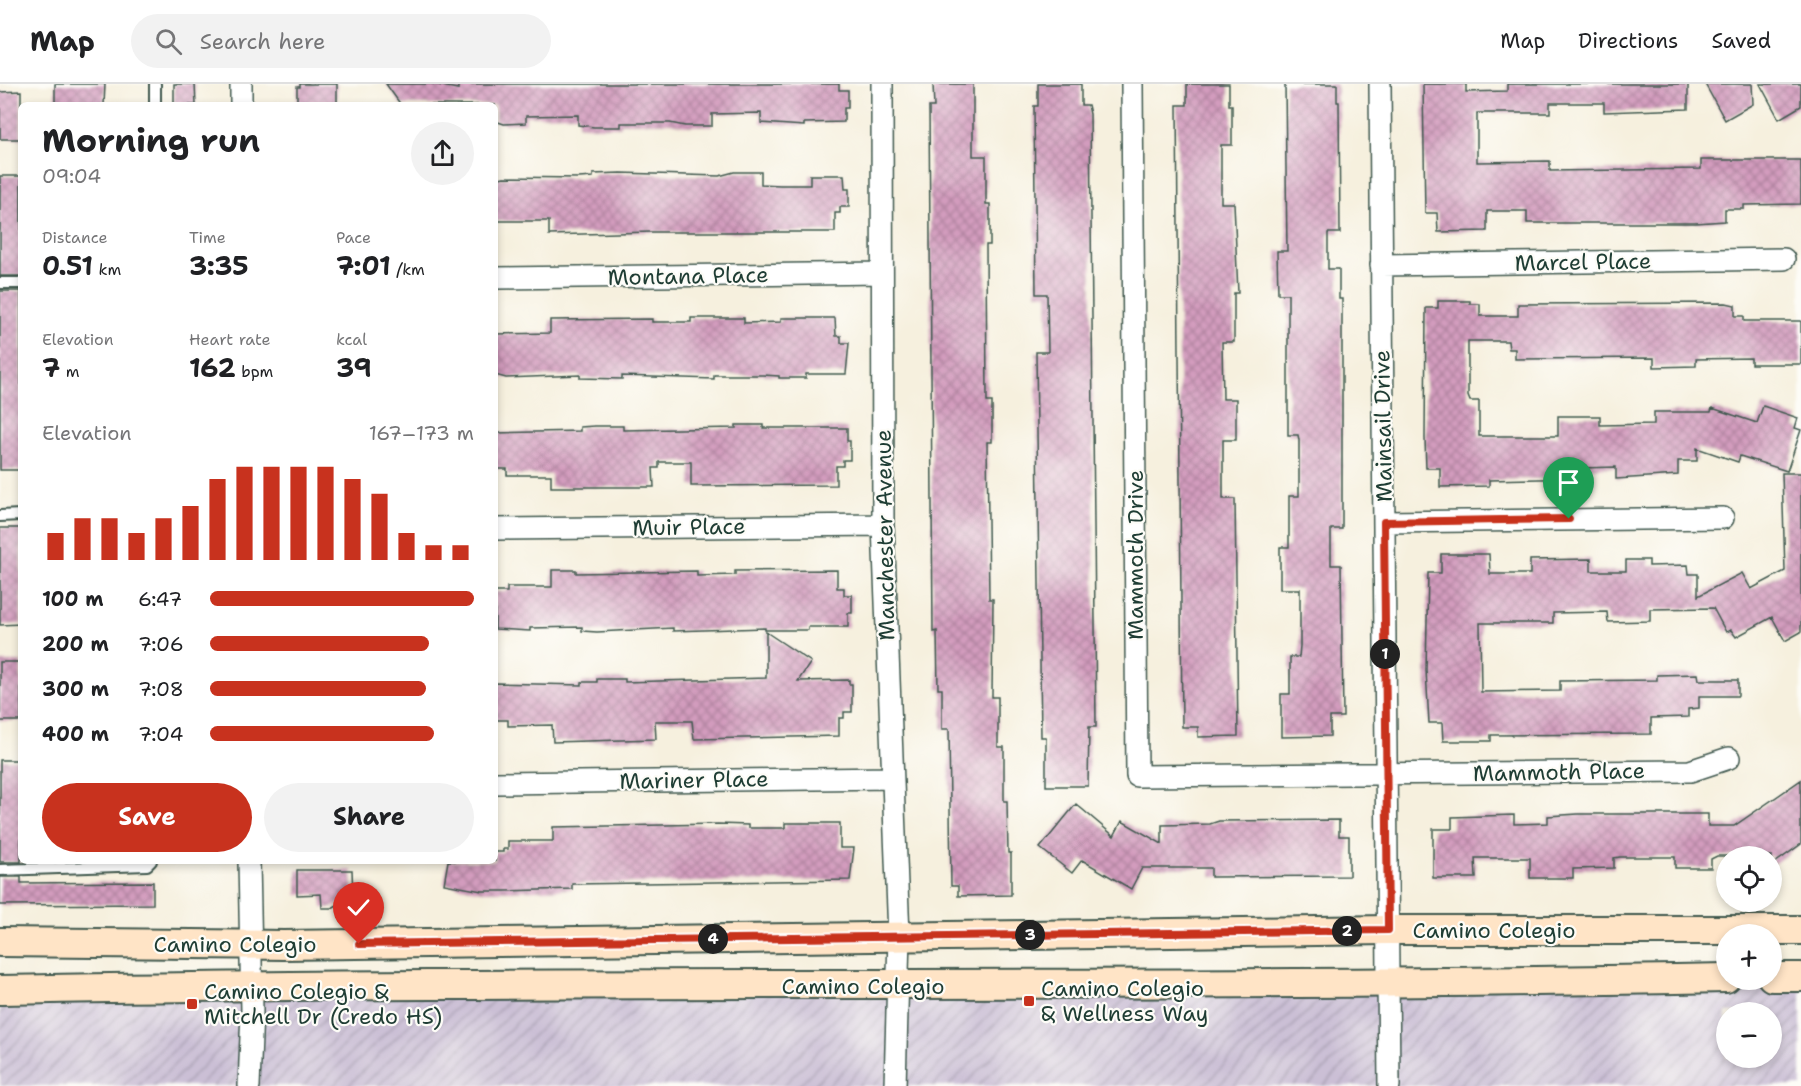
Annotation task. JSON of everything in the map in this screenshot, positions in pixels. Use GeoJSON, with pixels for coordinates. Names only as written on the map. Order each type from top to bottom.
{"type":"FeatureCollection","features":[{"type":"Feature","properties":{"kind":"street"},"geometry":{"type":"LineString","coordinates":[[241,84],[241,102]]}},
{"type":"Feature","properties":{"kind":"street","name":"Manchester Avenue"},"geometry":{"type":"LineString","coordinates":[[882,84],[883,525],[899,936],[895,1086]]}},
{"type":"Feature","properties":{"kind":"street","name":"Mammoth Drive"},"geometry":{"type":"LineString","coordinates":[[1132,84],[1137,776],[1386,774]]}},
{"type":"Feature","properties":{"kind":"street","name":"Mainsail Drive"},"geometry":{"type":"LineString","coordinates":[[1380,84],[1389,1086]]}},
{"type":"Feature","properties":{"kind":"street","name":"Marcel Place"},"geometry":{"type":"LineString","coordinates":[[1381,265],[1784,259]]}},
{"type":"Feature","properties":{"kind":"street","name":"Montana Place"},"geometry":{"type":"LineString","coordinates":[[498,278],[881,273]]}},
{"type":"Feature","properties":{"kind":"street"},"geometry":{"type":"LineString","coordinates":[[1384,522],[1723,518]]}},
{"type":"Feature","properties":{"kind":"street","name":"Muir Place"},"geometry":{"type":"LineString","coordinates":[[498,529],[883,525]]}},
{"type":"Feature","properties":{"kind":"street","name":"Mammoth Place"},"geometry":{"type":"LineString","coordinates":[[1386,774],[1690,771],[1729,758]]}},
{"type":"Feature","properties":{"kind":"street","name":"Mariner Place"},"geometry":{"type":"LineString","coordinates":[[498,783],[892,778]]}},
{"type":"Feature","properties":{"kind":"street"},"geometry":{"type":"LineString","coordinates":[[249,864],[251,986],[249,1086]]}},
{"type":"Feature","properties":{"kind":"street","name":"Camino Colegio"},"geometry":{"type":"LineString","coordinates":[[0,942],[250,945],[1388,930],[1801,930]]}},
{"type":"Feature","properties":{"kind":"street"},"geometry":{"type":"LineString","coordinates":[[1782,977],[1801,977]]}},
{"type":"Feature","properties":{"kind":"street","name":"Camino Colegio"},"geometry":{"type":"LineString","coordinates":[[0,990],[251,986],[1389,984],[1716,978]]}},
{"type":"Feature","properties":{"kind":"lane"},"geometry":{"type":"LineString","coordinates":[[155,84],[155,102]]}},
{"type":"Feature","properties":{"kind":"lane"},"geometry":{"type":"LineString","coordinates":[[0,284],[18,283]]}},
{"type":"Feature","properties":{"kind":"lane"},"geometry":{"type":"LineString","coordinates":[[0,516],[18,515]]}},
{"type":"Feature","properties":{"kind":"lane"},"geometry":{"type":"LineString","coordinates":[[0,870],[148,864]]}},
{"type":"Feature","properties":{"kind":"shaded area"},"geometry":{"type":"Polygon","coordinates":[[[1801,977],[1801,1086],[0,1086],[0,990],[1716,980],[1716,990],[1782,990],[1782,979],[1801,977]]]}},
{"type":"Feature","properties":{"kind":"building"},"geometry":{"type":"Polygon","coordinates":[[[55,84],[105,84],[104,102],[55,102],[55,84]]]}},
{"type":"Feature","properties":{"kind":"building"},"geometry":{"type":"Polygon","coordinates":[[[174,84],[195,84],[196,102],[174,102],[174,84]]]}},
{"type":"Feature","properties":{"kind":"building"},"geometry":{"type":"Polygon","coordinates":[[[300,84],[337,84],[337,102],[297,102],[297,87],[300,87],[300,84]]]}},
{"type":"Feature","properties":{"kind":"building"},"geometry":{"type":"Polygon","coordinates":[[[386,84],[432,84],[458,89],[458,84],[839,84],[839,90],[848,90],[848,108],[844,108],[844,122],[804,123],[804,126],[761,123],[761,113],[712,114],[712,126],[621,123],[621,127],[594,127],[578,125],[578,115],[526,116],[526,123],[504,124],[498,122],[498,102],[399,102],[386,84]]]}},
{"type":"Feature","properties":{"kind":"building"},"geometry":{"type":"Polygon","coordinates":[[[933,84],[973,84],[973,156],[986,156],[986,204],[990,204],[990,245],[986,245],[987,402],[992,402],[992,442],[987,442],[989,599],[993,599],[992,697],[998,697],[998,747],[1004,747],[1004,801],[1007,801],[1008,853],[1011,853],[1011,895],[958,896],[958,886],[951,886],[949,729],[942,729],[942,689],[938,689],[937,631],[933,632],[929,107],[934,107],[933,84]]]}},
{"type":"Feature","properties":{"kind":"building"},"geometry":{"type":"Polygon","coordinates":[[[1038,84],[1081,84],[1081,105],[1088,105],[1090,114],[1096,727],[1089,727],[1088,786],[1046,786],[1046,737],[1041,737],[1036,352],[1048,352],[1047,294],[1036,294],[1034,106],[1038,106],[1038,84]]]}},
{"type":"Feature","properties":{"kind":"building"},"geometry":{"type":"Polygon","coordinates":[[[1187,84],[1229,84],[1229,105],[1232,105],[1232,145],[1221,145],[1221,203],[1234,203],[1238,293],[1234,293],[1234,342],[1222,342],[1223,399],[1236,399],[1236,440],[1223,440],[1223,499],[1235,499],[1238,736],[1198,737],[1198,727],[1182,727],[1177,105],[1187,105],[1187,84]]]}},
{"type":"Feature","properties":{"kind":"building"},"geometry":{"type":"Polygon","coordinates":[[[1285,84],[1337,84],[1337,102],[1339,102],[1340,233],[1328,233],[1328,269],[1339,269],[1339,299],[1342,299],[1342,529],[1331,529],[1331,565],[1341,565],[1343,717],[1330,717],[1330,736],[1281,737],[1281,694],[1290,694],[1290,657],[1299,657],[1300,646],[1300,589],[1280,589],[1280,547],[1289,547],[1289,496],[1299,496],[1299,440],[1298,435],[1288,435],[1288,294],[1278,294],[1277,251],[1287,251],[1285,84]]]}},
{"type":"Feature","properties":{"kind":"building"},"geometry":{"type":"Polygon","coordinates":[[[1423,84],[1466,84],[1466,92],[1507,91],[1507,84],[1688,84],[1688,109],[1604,112],[1604,103],[1550,103],[1550,113],[1477,113],[1477,162],[1550,161],[1550,171],[1701,169],[1701,160],[1801,160],[1801,204],[1744,205],[1744,209],[1725,209],[1725,221],[1696,223],[1527,223],[1527,211],[1487,211],[1487,231],[1438,232],[1437,213],[1425,213],[1423,84]]]}},
{"type":"Feature","properties":{"kind":"building"},"geometry":{"type":"Polygon","coordinates":[[[1705,84],[1752,84],[1753,104],[1725,120],[1705,84]]]}},
{"type":"Feature","properties":{"kind":"building"},"geometry":{"type":"Polygon","coordinates":[[[1760,84],[1801,84],[1801,106],[1779,119],[1760,84]]]}},
{"type":"Feature","properties":{"kind":"building"},"geometry":{"type":"Polygon","coordinates":[[[21,91],[21,102],[18,102],[18,139],[0,139],[0,92],[21,91]]]}},
{"type":"Feature","properties":{"kind":"building"},"geometry":{"type":"Polygon","coordinates":[[[734,172],[761,172],[761,184],[810,185],[810,175],[844,175],[845,189],[849,189],[849,207],[840,207],[840,213],[835,213],[835,232],[651,232],[549,235],[549,221],[498,221],[498,178],[504,177],[579,178],[593,177],[593,174],[621,173],[719,176],[734,172]]]}},
{"type":"Feature","properties":{"kind":"building"},"geometry":{"type":"Polygon","coordinates":[[[0,176],[18,176],[18,276],[0,276],[0,176]]]}},
{"type":"Feature","properties":{"kind":"building"},"geometry":{"type":"Polygon","coordinates":[[[0,291],[18,291],[18,470],[0,470],[0,291]]]}},
{"type":"Feature","properties":{"kind":"building"},"geometry":{"type":"Polygon","coordinates":[[[1438,301],[1470,301],[1470,304],[1480,304],[1480,316],[1518,316],[1518,304],[1726,303],[1735,305],[1735,316],[1744,316],[1744,321],[1801,321],[1801,364],[1751,364],[1751,358],[1696,359],[1696,366],[1654,367],[1654,358],[1515,359],[1515,349],[1509,349],[1508,341],[1468,341],[1468,396],[1470,401],[1479,401],[1479,436],[1558,436],[1558,416],[1600,416],[1600,425],[1654,424],[1654,412],[1711,412],[1712,408],[1757,423],[1763,406],[1798,418],[1795,428],[1801,430],[1787,471],[1740,456],[1738,462],[1697,448],[1697,461],[1678,461],[1678,475],[1616,479],[1616,467],[1582,468],[1582,478],[1489,480],[1489,486],[1440,487],[1440,468],[1426,468],[1425,438],[1426,308],[1438,308],[1438,301]]]}},
{"type":"Feature","properties":{"kind":"building"},"geometry":{"type":"Polygon","coordinates":[[[691,318],[744,318],[744,323],[781,322],[781,318],[835,318],[836,336],[841,336],[841,343],[849,343],[846,374],[806,374],[806,378],[714,375],[714,379],[622,376],[622,379],[580,378],[580,375],[506,378],[498,376],[498,334],[550,333],[550,320],[652,319],[652,322],[691,322],[691,318]]]}},
{"type":"Feature","properties":{"kind":"building"},"geometry":{"type":"Polygon","coordinates":[[[736,425],[763,425],[763,428],[847,428],[850,460],[843,460],[843,466],[836,466],[836,485],[691,486],[691,462],[659,462],[659,468],[653,468],[654,487],[551,487],[551,475],[507,475],[507,469],[498,469],[498,433],[580,431],[580,427],[595,426],[623,426],[623,430],[736,428],[736,425]]]}},
{"type":"Feature","properties":{"kind":"building"},"geometry":{"type":"Polygon","coordinates":[[[1782,473],[1801,473],[1801,632],[1785,641],[1772,617],[1736,637],[1731,630],[1726,632],[1713,608],[1650,609],[1650,621],[1608,622],[1607,612],[1553,613],[1553,623],[1480,623],[1481,692],[1560,691],[1560,681],[1657,680],[1657,675],[1698,674],[1699,680],[1738,680],[1738,696],[1699,696],[1699,708],[1688,709],[1688,717],[1651,718],[1651,734],[1491,735],[1491,741],[1443,741],[1442,723],[1429,723],[1426,670],[1428,573],[1441,573],[1441,554],[1489,554],[1490,574],[1530,574],[1530,560],[1591,559],[1591,571],[1626,571],[1626,560],[1649,560],[1649,566],[1688,565],[1689,574],[1698,574],[1698,596],[1742,573],[1751,589],[1785,571],[1782,473]]]}},
{"type":"Feature","properties":{"kind":"building"},"geometry":{"type":"Polygon","coordinates":[[[0,528],[18,528],[18,624],[0,625],[0,528]]]}},
{"type":"Feature","properties":{"kind":"building"},"geometry":{"type":"Polygon","coordinates":[[[552,570],[576,570],[576,573],[697,571],[697,576],[735,575],[735,571],[837,570],[837,588],[844,588],[844,595],[852,595],[852,613],[848,613],[848,627],[808,627],[808,630],[765,630],[765,628],[673,631],[673,628],[597,632],[582,631],[582,627],[530,628],[530,631],[498,629],[498,592],[507,592],[507,587],[552,587],[552,570]]]}},
{"type":"Feature","properties":{"kind":"building"},"geometry":{"type":"Polygon","coordinates":[[[766,632],[811,662],[798,681],[849,680],[849,684],[852,684],[852,712],[844,712],[844,718],[839,718],[839,736],[694,739],[692,721],[655,721],[656,739],[553,742],[552,725],[508,726],[508,720],[498,720],[498,683],[582,685],[582,682],[597,682],[597,679],[625,679],[625,682],[766,678],[766,632]]]}},
{"type":"Feature","properties":{"kind":"building"},"geometry":{"type":"Polygon","coordinates":[[[0,662],[18,662],[18,721],[0,721],[0,662]]]}},
{"type":"Feature","properties":{"kind":"building"},"geometry":{"type":"Polygon","coordinates":[[[0,760],[18,760],[18,862],[0,862],[0,760]]]}},
{"type":"Feature","properties":{"kind":"building"},"geometry":{"type":"Polygon","coordinates":[[[1801,780],[1801,844],[1782,858],[1782,846],[1716,846],[1716,856],[1711,859],[1711,868],[1675,868],[1675,857],[1620,857],[1614,858],[1614,868],[1573,869],[1573,878],[1530,878],[1530,858],[1475,858],[1476,878],[1433,878],[1433,829],[1452,829],[1452,817],[1514,815],[1514,824],[1548,823],[1548,816],[1578,814],[1708,814],[1708,826],[1734,826],[1801,780]]]}},
{"type":"Feature","properties":{"kind":"building"},"geometry":{"type":"Polygon","coordinates":[[[1076,804],[1114,836],[1122,821],[1162,844],[1162,825],[1210,824],[1219,821],[1339,820],[1339,836],[1349,836],[1349,876],[1211,877],[1211,868],[1142,868],[1131,889],[1082,860],[1072,873],[1040,848],[1076,804]]]}},
{"type":"Feature","properties":{"kind":"building"},"geometry":{"type":"Polygon","coordinates":[[[785,823],[840,823],[840,848],[854,848],[850,880],[572,884],[572,889],[505,891],[482,891],[444,884],[447,864],[498,864],[498,852],[508,849],[508,841],[553,841],[553,827],[718,824],[748,825],[748,828],[785,828],[785,823]]]}},
{"type":"Feature","properties":{"kind":"building"},"geometry":{"type":"Polygon","coordinates":[[[297,870],[352,870],[353,896],[332,908],[322,908],[321,894],[297,895],[297,870]]]}},
{"type":"Feature","properties":{"kind":"building"},"geometry":{"type":"Polygon","coordinates":[[[0,877],[21,877],[21,883],[153,882],[153,904],[0,905],[0,877]]]}},
{"type":"Feature","properties":{"kind":"place","name":"Camino Colegio & Wellness Way"},"geometry":{"type":"Point","coordinates":[1029,1001]}},
{"type":"Feature","properties":{"kind":"place","name":"Camino Colegio & Mitchell Dr (Credo HS)"},"geometry":{"type":"Point","coordinates":[192,1004]}},
{"type":"Feature","properties":{"kind":"route"},"geometry":{"type":"LineString","coordinates":[[359,944],[1388,930],[1384,522],[1569,519]]}}]}
